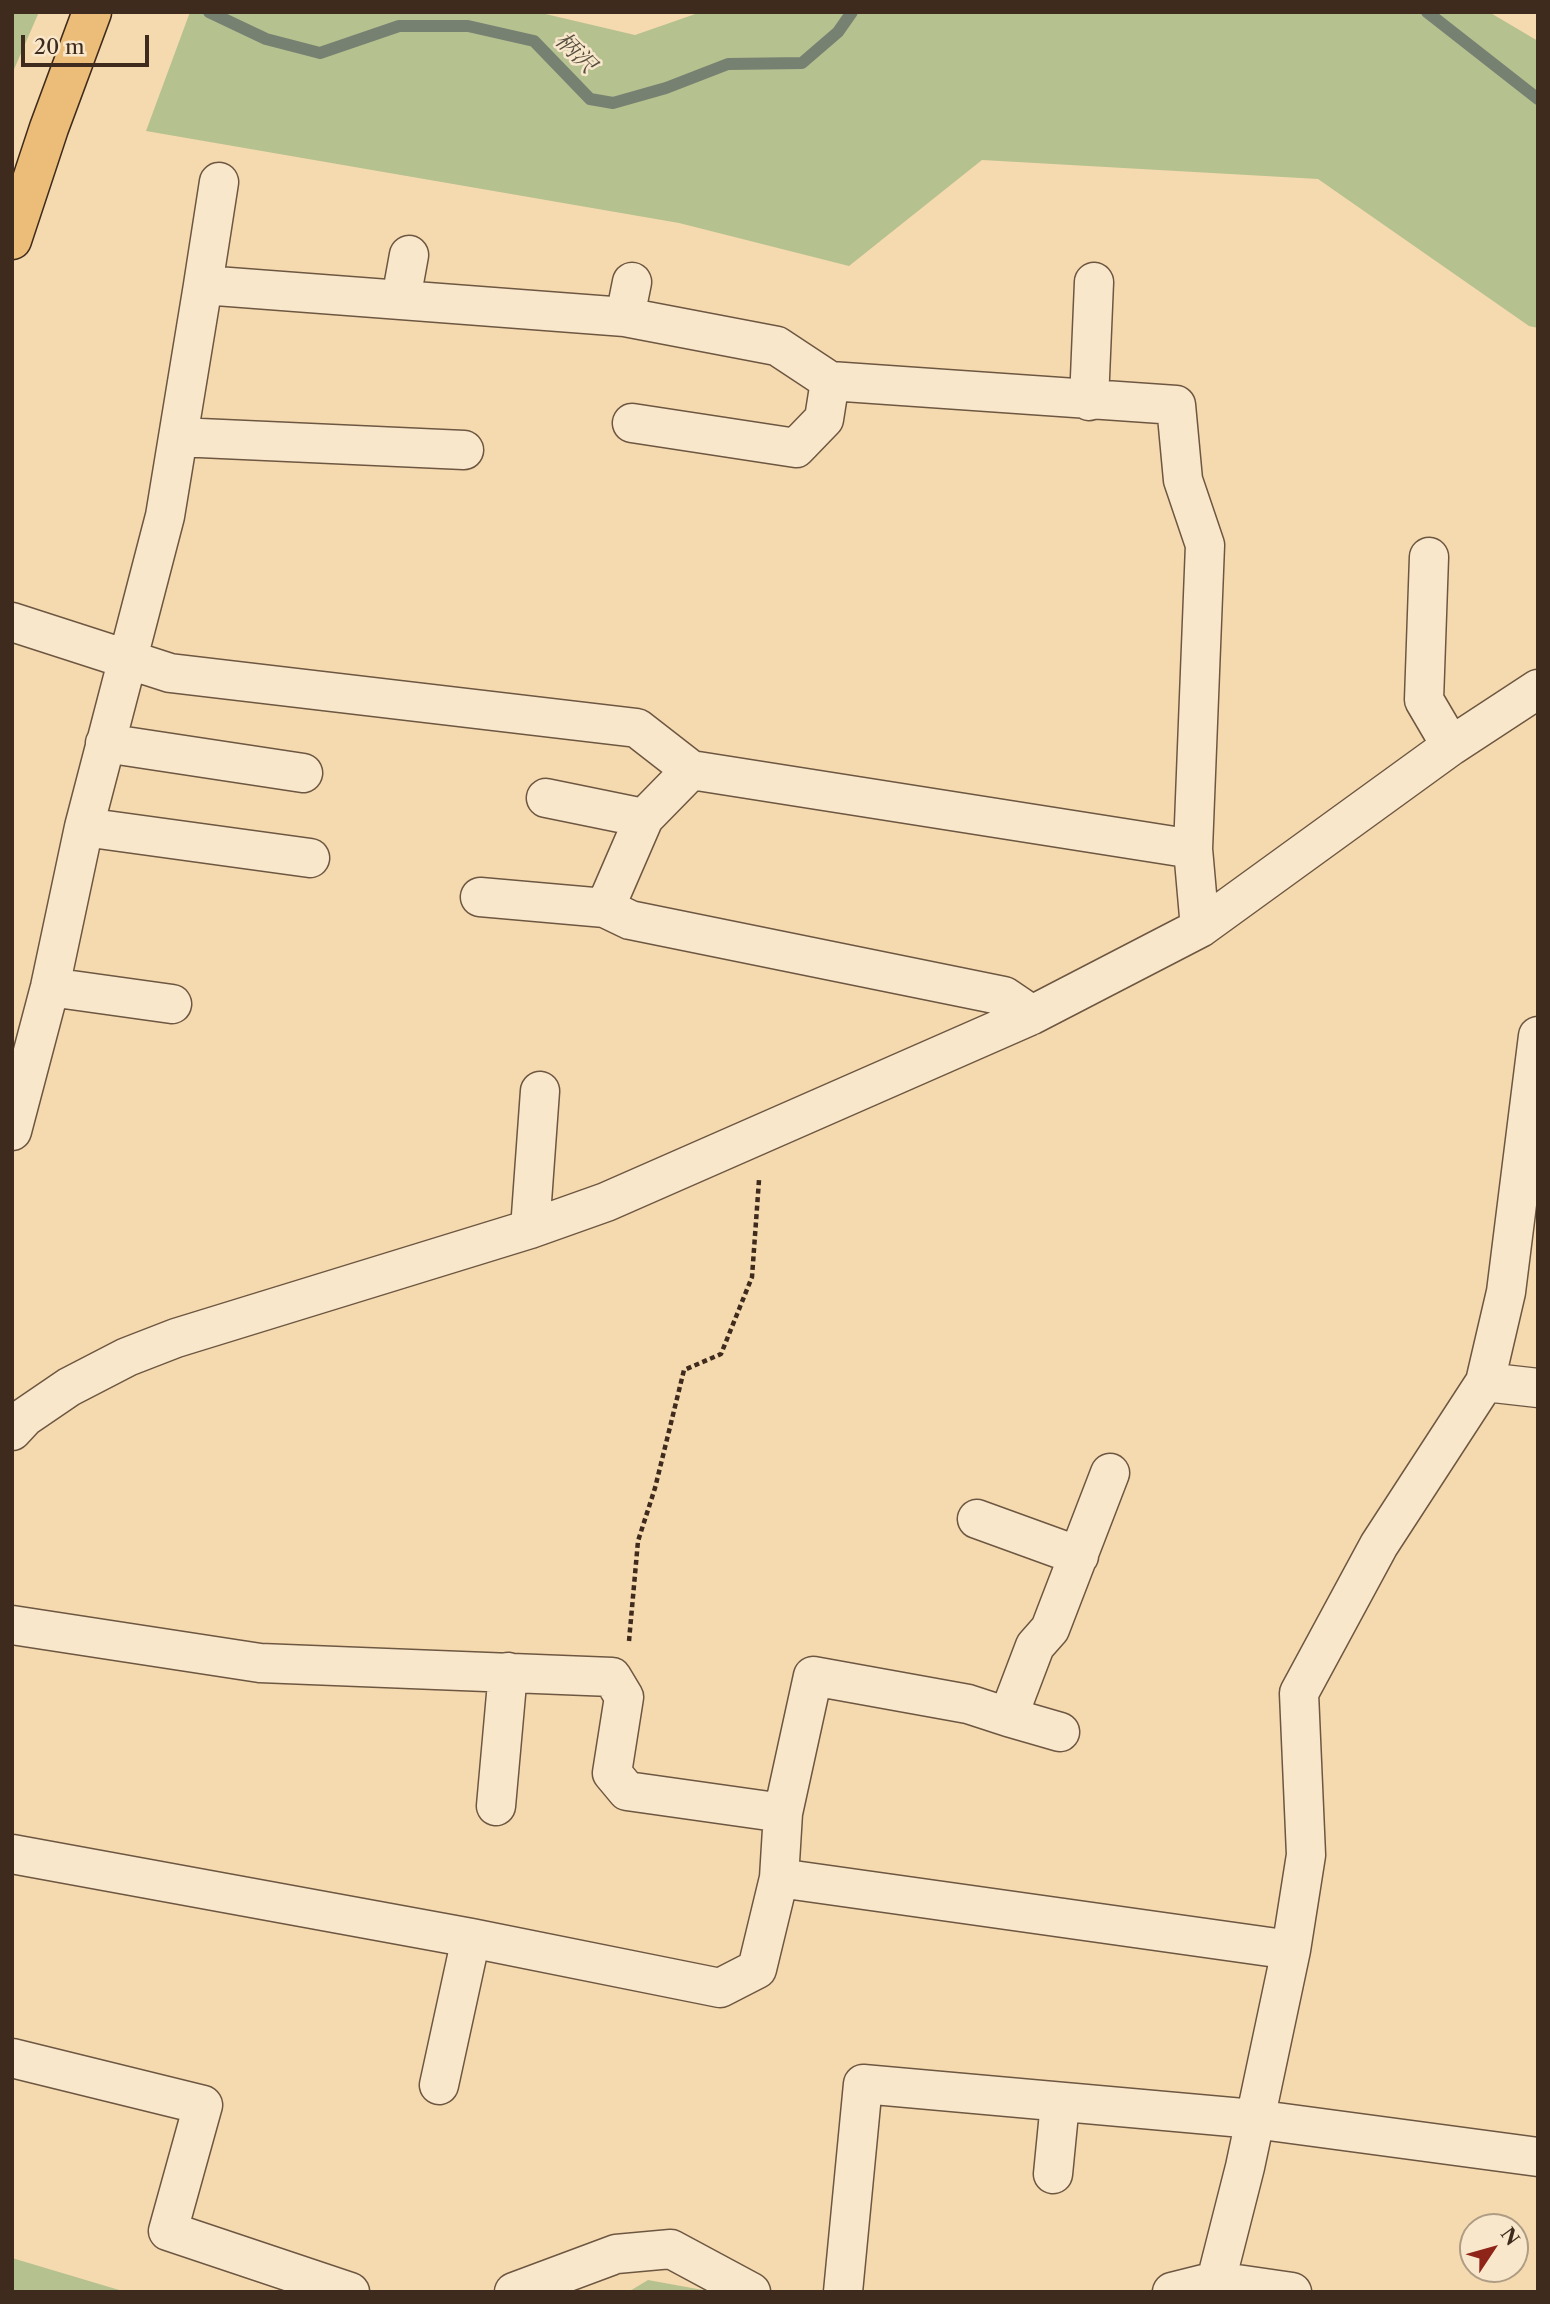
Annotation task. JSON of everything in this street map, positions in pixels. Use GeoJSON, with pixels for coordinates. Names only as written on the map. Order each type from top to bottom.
{"type":"FeatureCollection","features":[{"type":"Feature","properties":{"kind":"highway"},"geometry":{"type":"LineString","coordinates":[[12,240],[33,149],[92,12]]}},
{"type":"Feature","properties":{"kind":"street"},"geometry":{"type":"LineString","coordinates":[[12,1131],[50,987],[84,827],[165,516],[219,182]]}},
{"type":"Feature","properties":{"kind":"street"},"geometry":{"type":"LineString","coordinates":[[401,299],[409,255]]}},
{"type":"Feature","properties":{"kind":"street"},"geometry":{"type":"LineString","coordinates":[[1089,401],[1094,282]]}},
{"type":"Feature","properties":{"kind":"street"},"geometry":{"type":"LineString","coordinates":[[203,285],[401,299],[628,300],[777,346],[830,381],[1176,405],[1183,480],[1205,545],[1193,849],[1200,928]]}},
{"type":"Feature","properties":{"kind":"street"},"geometry":{"type":"LineString","coordinates":[[632,424],[796,449],[824,419],[830,381]]}},
{"type":"Feature","properties":{"kind":"street"},"geometry":{"type":"LineString","coordinates":[[178,438],[464,450]]}},
{"type":"Feature","properties":{"kind":"street"},"geometry":{"type":"LineString","coordinates":[[1429,557],[1424,700],[1451,746]]}},
{"type":"Feature","properties":{"kind":"street"},"geometry":{"type":"LineString","coordinates":[[12,622],[170,673],[637,728],[691,770],[1193,849]]}},
{"type":"Feature","properties":{"kind":"street"},"geometry":{"type":"LineString","coordinates":[[12,1431],[25,1418],[69,1387],[127,1357],[176,1338],[530,1229],[606,1202],[1032,1015],[1200,928],[1451,746],[1538,689]]}},
{"type":"Feature","properties":{"kind":"street"},"geometry":{"type":"LineString","coordinates":[[106,743],[303,772]]}},
{"type":"Feature","properties":{"kind":"street"},"geometry":{"type":"LineString","coordinates":[[605,908],[644,818],[691,770]]}},
{"type":"Feature","properties":{"kind":"street"},"geometry":{"type":"LineString","coordinates":[[546,798],[644,818]]}},
{"type":"Feature","properties":{"kind":"street"},"geometry":{"type":"LineString","coordinates":[[84,827],[310,858]]}},
{"type":"Feature","properties":{"kind":"street"},"geometry":{"type":"LineString","coordinates":[[480,897],[605,908],[630,920],[1004,996],[1032,1015]]}},
{"type":"Feature","properties":{"kind":"street"},"geometry":{"type":"LineString","coordinates":[[50,987],[172,1004]]}},
{"type":"Feature","properties":{"kind":"street"},"geometry":{"type":"LineString","coordinates":[[1216,2281],[1291,1950],[1306,1855],[1298,1693],[1379,1545],[1485,1382],[1506,1293],[1538,1036]]}},
{"type":"Feature","properties":{"kind":"street"},"geometry":{"type":"LineString","coordinates":[[530,1229],[540,1091]]}},
{"type":"Feature","properties":{"kind":"street"},"geometry":{"type":"LineString","coordinates":[[1485,1382],[1538,1388]]}},
{"type":"Feature","properties":{"kind":"street"},"geometry":{"type":"LineString","coordinates":[[1008,1717],[1035,1646],[1050,1629],[1110,1472]]}},
{"type":"Feature","properties":{"kind":"street"},"geometry":{"type":"LineString","coordinates":[[977,1519],[1079,1556]]}},
{"type":"Feature","properties":{"kind":"street"},"geometry":{"type":"LineString","coordinates":[[12,1625],[260,1663],[612,1677],[624,1697],[612,1773],[626,1791],[783,1813]]}},
{"type":"Feature","properties":{"kind":"street"},"geometry":{"type":"LineString","coordinates":[[496,1806],[508,1672]]}},
{"type":"Feature","properties":{"kind":"street"},"geometry":{"type":"LineString","coordinates":[[12,1854],[471,1938],[720,1988],[757,1969],[779,1878],[783,1813],[813,1676],[968,1704],[1060,1732]]}},
{"type":"Feature","properties":{"kind":"street"},"geometry":{"type":"LineString","coordinates":[[779,1878],[1291,1950]]}},
{"type":"Feature","properties":{"kind":"street"},"geometry":{"type":"LineString","coordinates":[[439,2085],[471,1938]]}},
{"type":"Feature","properties":{"kind":"street"},"geometry":{"type":"LineString","coordinates":[[12,2058],[203,2105],[168,2231],[350,2292]]}},
{"type":"Feature","properties":{"kind":"street"},"geometry":{"type":"LineString","coordinates":[[843,2292],[863,2084],[1254,2119],[1538,2157]]}},
{"type":"Feature","properties":{"kind":"street"},"geometry":{"type":"LineString","coordinates":[[1053,2174],[1060,2102]]}},
{"type":"Feature","properties":{"kind":"street"},"geometry":{"type":"LineString","coordinates":[[514,2292],[616,2254],[671,2249],[751,2292]]}},
{"type":"Feature","properties":{"kind":"street"},"geometry":{"type":"LineString","coordinates":[[1172,2292],[1216,2281],[1292,2292]]}},
{"type":"Feature","properties":{"kind":"path"},"geometry":{"type":"LineString","coordinates":[[617,1684],[626,1672],[638,1541],[655,1488],[684,1370],[721,1354],[752,1277],[761,1159],[748,1140]]}},
{"type":"Feature","properties":{"kind":"green space"},"geometry":{"type":"Polygon","coordinates":[[[12,12],[39,12],[12,74],[12,12]]]}},
{"type":"Feature","properties":{"kind":"green space"},"geometry":{"type":"Polygon","coordinates":[[[190,12],[537,12],[635,35],[701,12],[1489,12],[1538,41],[1538,328],[1529,326],[1318,179],[982,160],[849,266],[679,223],[146,131],[190,12]]]}},
{"type":"Feature","properties":{"kind":"green space"},"geometry":{"type":"Polygon","coordinates":[[[12,2258],[126,2292],[12,2292],[12,2258]]]}},
{"type":"Feature","properties":{"kind":"green space"},"geometry":{"type":"Polygon","coordinates":[[[648,2280],[714,2292],[628,2292],[648,2280]]]}},
{"type":"Feature","properties":{"kind":"waterway","name":"柄沢"},"geometry":{"type":"LineString","coordinates":[[209,12],[266,39],[320,53],[399,26],[468,26],[534,41],[590,99],[613,103],[666,88],[728,64],[802,63],[838,32],[852,12]]}},
{"type":"Feature","properties":{"kind":"waterway","name":"柄沢"},"geometry":{"type":"LineString","coordinates":[[1427,12],[1538,99]]}}]}
